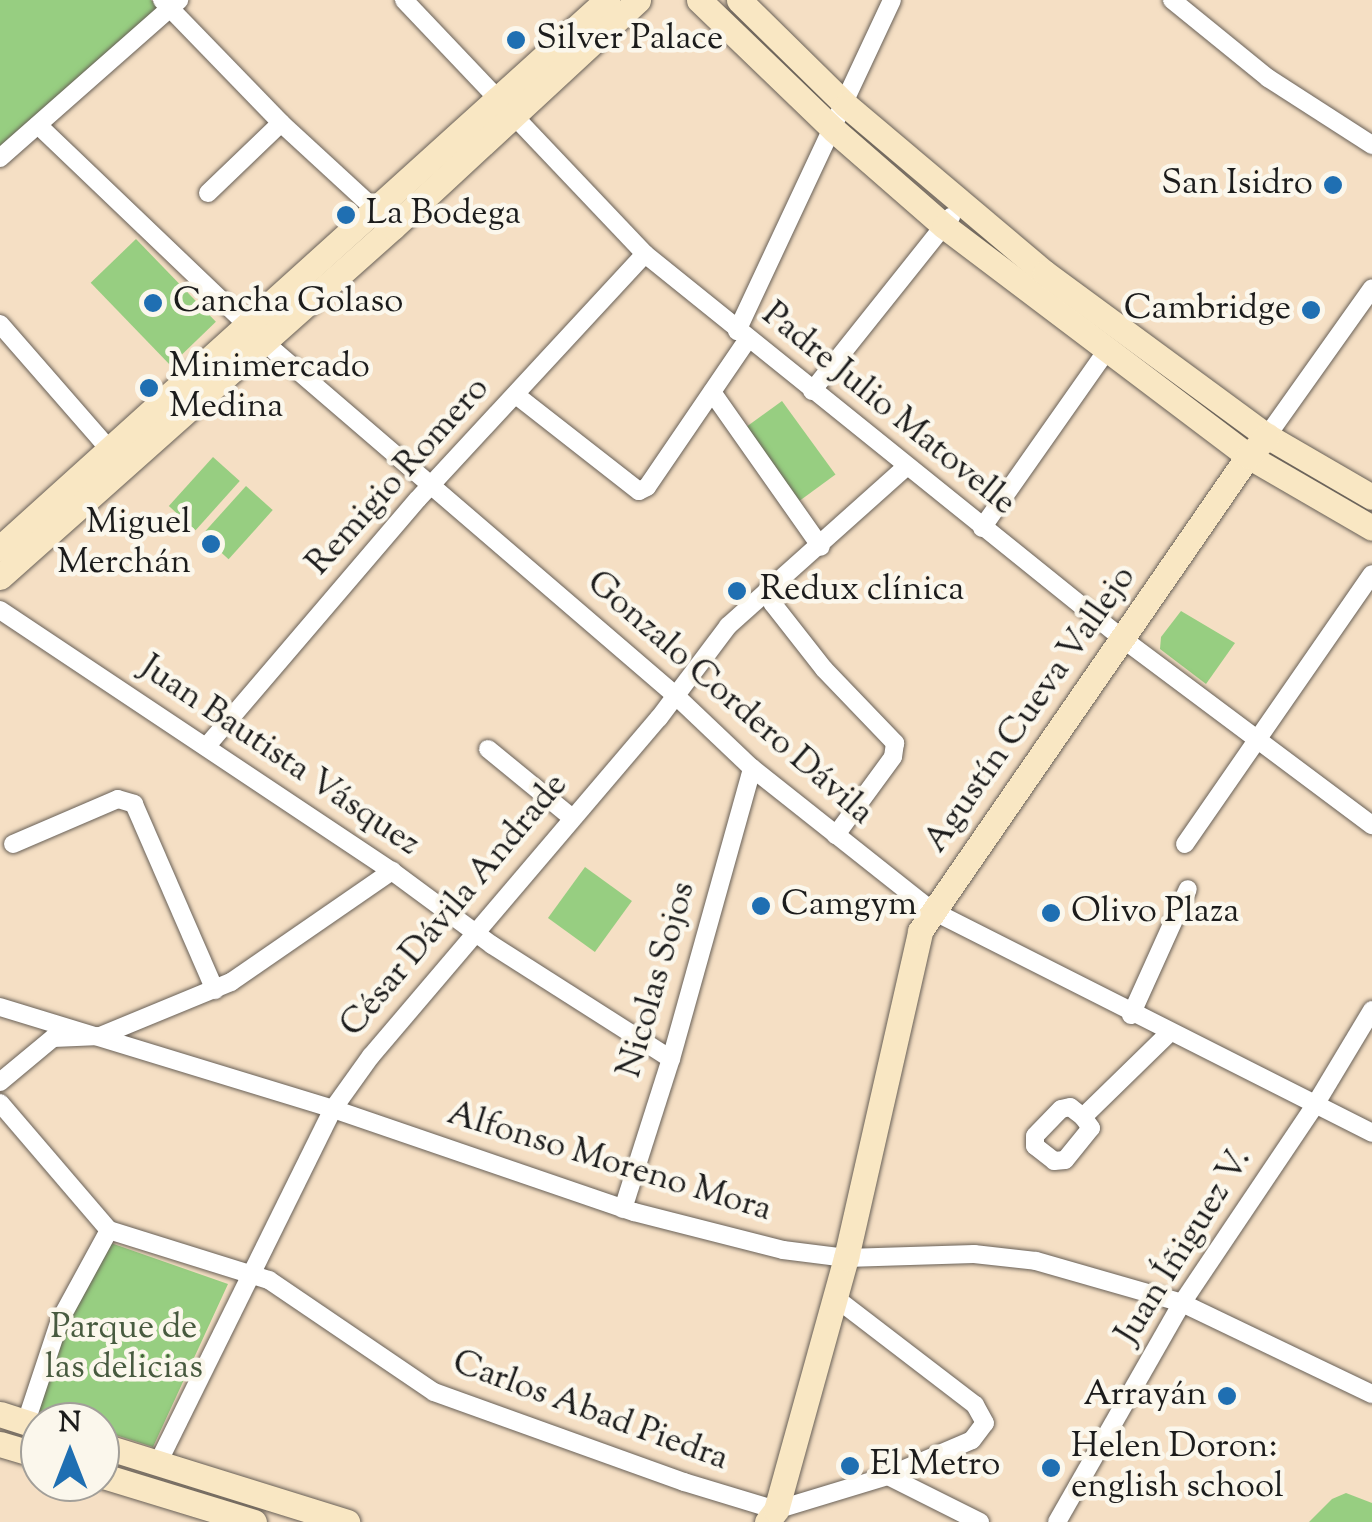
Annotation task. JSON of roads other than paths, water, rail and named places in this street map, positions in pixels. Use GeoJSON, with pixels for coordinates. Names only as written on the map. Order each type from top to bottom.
{"type":"FeatureCollection","features":[{"type":"Feature","properties":{"kind":"main road"},"geometry":{"type":"LineString","coordinates":[[506,108],[607,0]]}},
{"type":"Feature","properties":{"kind":"main road"},"geometry":{"type":"LineString","coordinates":[[0,577],[117,458],[506,108],[638,0]]}},
{"type":"Feature","properties":{"kind":"main road"},"geometry":{"type":"LineString","coordinates":[[698,0],[834,130],[944,226],[1248,456],[1372,528]]}},
{"type":"Feature","properties":{"kind":"main road"},"geometry":{"type":"LineString","coordinates":[[739,0],[846,105],[960,204],[1123,332],[1267,436],[1372,496]]}},
{"type":"Feature","properties":{"kind":"main road","name":"Agustín Cueva Vallejo"},"geometry":{"type":"LineString","coordinates":[[774,1518],[846,1258],[920,931],[1248,456],[1267,436]]}},
{"type":"Feature","properties":{"kind":"main road"},"geometry":{"type":"LineString","coordinates":[[0,548],[117,458]]}},
{"type":"Feature","properties":{"kind":"main road"},"geometry":{"type":"LineString","coordinates":[[120,1451],[347,1522]]}},
{"type":"Feature","properties":{"kind":"main road"},"geometry":{"type":"LineString","coordinates":[[120,1480],[254,1522]]}},
{"type":"Feature","properties":{"kind":"street","name":"Padre Julio Matovelle"},"geometry":{"type":"LineString","coordinates":[[404,0],[645,254],[1122,640],[1372,825]]}},
{"type":"Feature","properties":{"kind":"street"},"geometry":{"type":"LineString","coordinates":[[516,395],[639,491],[647,487],[712,392],[743,335],[892,0]]}},
{"type":"Feature","properties":{"kind":"street"},"geometry":{"type":"LineString","coordinates":[[1172,0],[1268,78],[1372,145]]}},
{"type":"Feature","properties":{"kind":"street"},"geometry":{"type":"LineString","coordinates":[[0,158],[170,3],[282,123],[385,219]]}},
{"type":"Feature","properties":{"kind":"street"},"geometry":{"type":"LineString","coordinates":[[208,193],[282,123]]}},
{"type":"Feature","properties":{"kind":"street","name":"Gonzalo Cordero Dávila"},"geometry":{"type":"LineString","coordinates":[[38,125],[257,333],[430,486],[674,694],[752,768],[932,910],[1132,1015],[1372,1133]]}},
{"type":"Feature","properties":{"kind":"street"},"geometry":{"type":"LineString","coordinates":[[812,391],[960,204]]}},
{"type":"Feature","properties":{"kind":"street","name":"Remigio Romero"},"geometry":{"type":"LineString","coordinates":[[206,747],[430,486],[645,254]]}},
{"type":"Feature","properties":{"kind":"street","name":"Agustín Cueva Vallejo"},"geometry":{"type":"LineString","coordinates":[[1267,436],[1372,288]]}},
{"type":"Feature","properties":{"kind":"street"},"geometry":{"type":"LineString","coordinates":[[0,324],[117,458]]}},
{"type":"Feature","properties":{"kind":"street"},"geometry":{"type":"LineString","coordinates":[[982,528],[1108,347]]}},
{"type":"Feature","properties":{"kind":"street"},"geometry":{"type":"LineString","coordinates":[[712,392],[821,547]]}},
{"type":"Feature","properties":{"kind":"street","name":"César Dávila Andrade"},"geometry":{"type":"LineString","coordinates":[[158,1463],[197,1376],[333,1108],[474,931],[728,626],[821,547],[906,467]]}},
{"type":"Feature","properties":{"kind":"street"},"geometry":{"type":"LineString","coordinates":[[1185,844],[1372,574]]}},
{"type":"Feature","properties":{"kind":"street"},"geometry":{"type":"LineString","coordinates":[[767,590],[824,669],[896,743],[894,758],[836,835]]}},
{"type":"Feature","properties":{"kind":"street","name":"Juan Bautista Vásquez"},"geometry":{"type":"LineString","coordinates":[[0,610],[392,871],[474,931],[672,1059]]}},
{"type":"Feature","properties":{"kind":"street"},"geometry":{"type":"LineString","coordinates":[[488,749],[571,817]]}},
{"type":"Feature","properties":{"kind":"street","name":"Nicolas Sojos"},"geometry":{"type":"LineString","coordinates":[[623,1209],[672,1059],[752,768]]}},
{"type":"Feature","properties":{"kind":"street"},"geometry":{"type":"LineString","coordinates":[[13,844],[118,799],[134,804],[214,990]]}},
{"type":"Feature","properties":{"kind":"street"},"geometry":{"type":"LineString","coordinates":[[0,1082],[53,1038],[100,1036],[214,990],[309,932],[392,871]]}},
{"type":"Feature","properties":{"kind":"street"},"geometry":{"type":"LineString","coordinates":[[1132,1015],[1188,889]]}},
{"type":"Feature","properties":{"kind":"street","name":"Alfonso Moreno Mora"},"geometry":{"type":"LineString","coordinates":[[0,1007],[333,1108],[623,1209],[783,1250],[846,1258],[974,1254],[1036,1262],[1182,1303],[1372,1394]]}},
{"type":"Feature","properties":{"kind":"street","name":"Juan Íñiguez V."},"geometry":{"type":"LineString","coordinates":[[1057,1522],[1182,1303],[1315,1105],[1372,1010]]}},
{"type":"Feature","properties":{"kind":"street"},"geometry":{"type":"LineString","coordinates":[[1083,1117],[1169,1033]]}},
{"type":"Feature","properties":{"kind":"street"},"geometry":{"type":"LineString","coordinates":[[0,1103],[109,1230],[60,1320],[39,1402]]}},
{"type":"Feature","properties":{"kind":"street","name":"Carlos Abad Piedra"},"geometry":{"type":"LineString","coordinates":[[109,1230],[252,1274],[280,1287],[430,1390],[774,1518]]}},
{"type":"Feature","properties":{"kind":"street"},"geometry":{"type":"LineString","coordinates":[[774,1518],[972,1440],[985,1423],[984,1415],[834,1297]]}},
{"type":"Feature","properties":{"kind":"street"},"geometry":{"type":"LineString","coordinates":[[888,1476],[980,1522]]}},
{"type":"Feature","properties":{"kind":"place","name":"Silver Palace"},"geometry":{"type":"Point","coordinates":[516,40]}},
{"type":"Feature","properties":{"kind":"place","name":"San Isidro"},"geometry":{"type":"Point","coordinates":[1333,185]}},
{"type":"Feature","properties":{"kind":"place","name":"La Bodega"},"geometry":{"type":"Point","coordinates":[346,215]}},
{"type":"Feature","properties":{"kind":"place","name":"Cancha Golaso"},"geometry":{"type":"Point","coordinates":[153,303]}},
{"type":"Feature","properties":{"kind":"place","name":"Cambridge"},"geometry":{"type":"Point","coordinates":[1311,310]}},
{"type":"Feature","properties":{"kind":"place","name":"Minimercado Medina"},"geometry":{"type":"Point","coordinates":[149,388]}},
{"type":"Feature","properties":{"kind":"place","name":"Miguel Merchán"},"geometry":{"type":"Point","coordinates":[211,544]}},
{"type":"Feature","properties":{"kind":"place","name":"Redux clínica"},"geometry":{"type":"Point","coordinates":[737,591]}},
{"type":"Feature","properties":{"kind":"place","name":"Camgym"},"geometry":{"type":"Point","coordinates":[761,906]}},
{"type":"Feature","properties":{"kind":"place","name":"Olivo Plaza"},"geometry":{"type":"Point","coordinates":[1051,913]}},
{"type":"Feature","properties":{"kind":"place","name":"Arrayán"},"geometry":{"type":"Point","coordinates":[1227,1396]}},
{"type":"Feature","properties":{"kind":"place","name":"El Metro"},"geometry":{"type":"Point","coordinates":[850,1466]}},
{"type":"Feature","properties":{"kind":"place","name":"Helen Doron: english school"},"geometry":{"type":"Point","coordinates":[1051,1468]}},
{"type":"Feature","properties":{"kind":"park label","name":"Parque de las delicias"},"geometry":{"type":"Point","coordinates":[124,1349]}}]}
